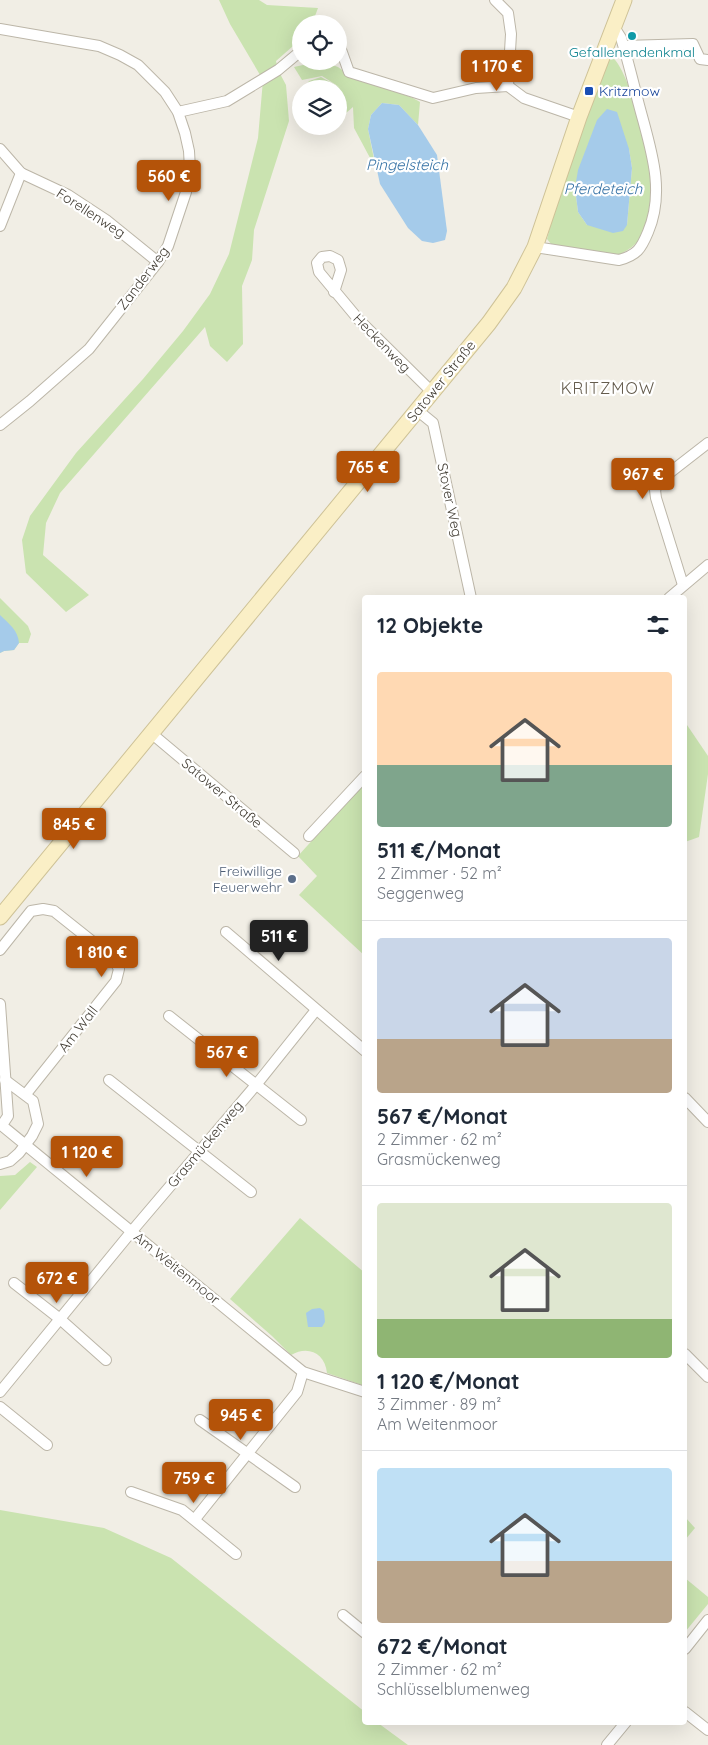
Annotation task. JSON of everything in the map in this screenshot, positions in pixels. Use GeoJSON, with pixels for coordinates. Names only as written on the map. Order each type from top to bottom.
{"type":"FeatureCollection","features":[{"type":"Feature","properties":{"kind":"main road","name":"Satower Straße"},"geometry":{"type":"LineString","coordinates":[[0,917],[489,323],[514,288],[535,247],[579,116],[624,0]]}},
{"type":"Feature","properties":{"kind":"street"},"geometry":{"type":"LineString","coordinates":[[495,0],[508,13],[511,34],[508,86]]}},
{"type":"Feature","properties":{"kind":"street"},"geometry":{"type":"LineString","coordinates":[[535,247],[620,260],[632,256],[642,246],[654,218],[656,192],[654,161],[624,46],[614,27]]}},
{"type":"Feature","properties":{"kind":"street","name":"Zanderweg"},"geometry":{"type":"LineString","coordinates":[[0,29],[99,46],[120,54],[138,65],[165,92],[178,112],[185,133],[190,169],[186,192],[168,246],[158,262],[88,348],[30,401],[0,425]]}},
{"type":"Feature","properties":{"kind":"street"},"geometry":{"type":"LineString","coordinates":[[624,46],[693,44],[700,58],[708,60]]}},
{"type":"Feature","properties":{"kind":"street"},"geometry":{"type":"LineString","coordinates":[[178,112],[227,101],[278,70],[292,58]]}},
{"type":"Feature","properties":{"kind":"street"},"geometry":{"type":"LineString","coordinates":[[347,66],[349,72],[433,98],[476,88],[508,86],[524,98],[579,116]]}},
{"type":"Feature","properties":{"kind":"street","name":"Forellenweg"},"geometry":{"type":"LineString","coordinates":[[0,149],[21,173],[68,195],[106,220],[158,262]]}},
{"type":"Feature","properties":{"kind":"street"},"geometry":{"type":"LineString","coordinates":[[0,226],[21,173]]}},
{"type":"Feature","properties":{"kind":"street","name":"Heckenweg"},"geometry":{"type":"LineString","coordinates":[[334,292],[359,320],[432,392]]}},
{"type":"Feature","properties":{"kind":"street","name":"Stover Weg"},"geometry":{"type":"LineString","coordinates":[[417,410],[433,423],[470,595]]}},
{"type":"Feature","properties":{"kind":"street"},"geometry":{"type":"LineString","coordinates":[[684,585],[656,498],[656,490],[659,482],[708,443]]}},
{"type":"Feature","properties":{"kind":"street"},"geometry":{"type":"LineString","coordinates":[[672,595],[708,565]]}},
{"type":"Feature","properties":{"kind":"street","name":"Satower Straße"},"geometry":{"type":"LineString","coordinates":[[151,733],[294,853]]}},
{"type":"Feature","properties":{"kind":"street"},"geometry":{"type":"LineString","coordinates":[[309,836],[362,779]]}},
{"type":"Feature","properties":{"kind":"street","name":"Am Wall"},"geometry":{"type":"LineString","coordinates":[[0,950],[31,912],[43,909],[54,911],[113,958],[119,970],[116,980],[26,1094]]}},
{"type":"Feature","properties":{"kind":"street"},"geometry":{"type":"LineString","coordinates":[[226,932],[362,1048]]}},
{"type":"Feature","properties":{"kind":"street"},"geometry":{"type":"LineString","coordinates":[[0,1004],[8,1116],[1,1124]]}},
{"type":"Feature","properties":{"kind":"street","name":"Grasmückenweg"},"geometry":{"type":"LineString","coordinates":[[0,1392],[132,1231],[256,1085],[316,1010]]}},
{"type":"Feature","properties":{"kind":"street"},"geometry":{"type":"LineString","coordinates":[[169,1016],[301,1120]]}},
{"type":"Feature","properties":{"kind":"street"},"geometry":{"type":"LineString","coordinates":[[0,1164],[10,1161],[26,1144],[38,1124],[33,1101],[5,1080]]}},
{"type":"Feature","properties":{"kind":"street"},"geometry":{"type":"LineString","coordinates":[[110,1080],[250,1192]]}},
{"type":"Feature","properties":{"kind":"street"},"geometry":{"type":"LineString","coordinates":[[687,1100],[708,1122]]}},
{"type":"Feature","properties":{"kind":"street","name":"Am Weitenmoor"},"geometry":{"type":"LineString","coordinates":[[1,1124],[303,1372],[362,1391]]}},
{"type":"Feature","properties":{"kind":"street"},"geometry":{"type":"LineString","coordinates":[[14,1283],[60,1319],[106,1360]]}},
{"type":"Feature","properties":{"kind":"street"},"geometry":{"type":"LineString","coordinates":[[687,1356],[708,1377]]}},
{"type":"Feature","properties":{"kind":"street"},"geometry":{"type":"LineString","coordinates":[[195,1519],[297,1392],[303,1372]]}},
{"type":"Feature","properties":{"kind":"street"},"geometry":{"type":"LineString","coordinates":[[0,1407],[46,1445]]}},
{"type":"Feature","properties":{"kind":"street"},"geometry":{"type":"LineString","coordinates":[[200,1420],[295,1487]]}},
{"type":"Feature","properties":{"kind":"street"},"geometry":{"type":"LineString","coordinates":[[131,1492],[182,1510],[236,1554]]}},
{"type":"Feature","properties":{"kind":"street"},"geometry":{"type":"LineString","coordinates":[[343,1615],[362,1631]]}},
{"type":"Feature","properties":{"kind":"street"},"geometry":{"type":"LineString","coordinates":[[687,1646],[708,1620]]}},
{"type":"Feature","properties":{"kind":"street"},"geometry":{"type":"LineString","coordinates":[[687,1714],[708,1730]]}},
{"type":"Feature","properties":{"kind":"street"},"geometry":{"type":"LineString","coordinates":[[607,1745],[624,1725]]}},
{"type":"Feature","properties":{"kind":"green space"},"geometry":{"type":"Polygon","coordinates":[[[219,0],[259,0],[267,5],[318,8],[315,15],[292,15],[292,47],[276,61],[278,70],[286,85],[289,121],[254,230],[252,260],[242,286],[243,344],[227,362],[210,346],[205,327],[60,493],[46,523],[43,555],[89,595],[66,612],[26,573],[22,540],[30,516],[76,453],[143,379],[183,331],[210,294],[229,254],[258,138],[263,80],[230,24],[219,0]]]}},
{"type":"Feature","properties":{"kind":"green space"},"geometry":{"type":"Polygon","coordinates":[[[614,59],[619,66],[636,106],[650,160],[652,193],[647,225],[636,243],[619,255],[551,244],[547,239],[567,171],[609,60],[614,59]],[[629,149],[575,188],[578,212],[587,225],[627,225],[632,168],[629,149]]]}},
{"type":"Feature","properties":{"kind":"green space"},"geometry":{"type":"Polygon","coordinates":[[[296,70],[342,70],[353,78],[411,97],[420,102],[418,125],[399,105],[382,103],[371,115],[368,129],[376,169],[354,128],[353,107],[347,112],[347,80],[328,80],[322,76],[302,80],[296,70]]]}},
{"type":"Feature","properties":{"kind":"green space"},"geometry":{"type":"Polygon","coordinates":[[[321,77],[326,80],[312,80],[321,77]]]}},
{"type":"Feature","properties":{"kind":"green space"},"geometry":{"type":"Polygon","coordinates":[[[0,598],[28,626],[31,634],[28,643],[19,643],[14,650],[0,653],[0,598]]]}},
{"type":"Feature","properties":{"kind":"green space"},"geometry":{"type":"Polygon","coordinates":[[[687,725],[708,756],[708,774],[699,837],[687,841],[687,725]]]}},
{"type":"Feature","properties":{"kind":"green space"},"geometry":{"type":"Polygon","coordinates":[[[362,785],[362,953],[299,895],[317,876],[298,856],[362,785]]]}},
{"type":"Feature","properties":{"kind":"green space"},"geometry":{"type":"Polygon","coordinates":[[[30,1162],[37,1167],[0,1210],[0,1176],[15,1175],[30,1162]]]}},
{"type":"Feature","properties":{"kind":"green space"},"geometry":{"type":"Polygon","coordinates":[[[300,1218],[362,1270],[362,1385],[327,1373],[323,1360],[315,1353],[304,1351],[291,1355],[230,1299],[300,1218]]]}},
{"type":"Feature","properties":{"kind":"green space"},"geometry":{"type":"Polygon","coordinates":[[[0,1510],[104,1528],[171,1558],[362,1710],[362,1725],[381,1725],[408,1745],[0,1745],[0,1510]]]}},
{"type":"Feature","properties":{"kind":"green space"},"geometry":{"type":"Polygon","coordinates":[[[687,1519],[695,1528],[687,1538],[687,1519]]]}},
{"type":"Feature","properties":{"kind":"green space"},"geometry":{"type":"Polygon","coordinates":[[[687,1580],[708,1597],[708,1604],[687,1630],[687,1580]]]}},
{"type":"Feature","properties":{"kind":"water","name":"Pingelsteich"},"geometry":{"type":"Polygon","coordinates":[[[382,103],[399,105],[418,125],[437,155],[447,231],[445,240],[433,243],[422,241],[408,228],[380,184],[368,129],[371,115],[382,103]]]}},
{"type":"Feature","properties":{"kind":"water","name":"Pferdeteich"},"geometry":{"type":"Polygon","coordinates":[[[607,109],[617,112],[629,149],[632,168],[627,225],[623,231],[613,233],[587,225],[578,212],[575,188],[578,170],[597,120],[607,109]]]}},
{"type":"Feature","properties":{"kind":"water"},"geometry":{"type":"Polygon","coordinates":[[[0,615],[15,631],[19,643],[14,650],[0,653],[0,615]]]}},
{"type":"Feature","properties":{"kind":"water"},"geometry":{"type":"Polygon","coordinates":[[[320,1308],[324,1311],[325,1322],[322,1327],[308,1327],[306,1313],[312,1309],[320,1308]]]}},
{"type":"Feature","properties":{"kind":"place","name":"Gefallenendenkmal"},"geometry":{"type":"Point","coordinates":[632,36]}},
{"type":"Feature","properties":{"kind":"place","name":"Kritzmow"},"geometry":{"type":"Point","coordinates":[589,91]}},
{"type":"Feature","properties":{"kind":"place","name":"Freiwillige Feuerwehr"},"geometry":{"type":"Point","coordinates":[292,879]}},
{"type":"Feature","properties":{"kind":"district","name":"KRITZMOW"},"geometry":{"type":"Point","coordinates":[608,388]}}]}
